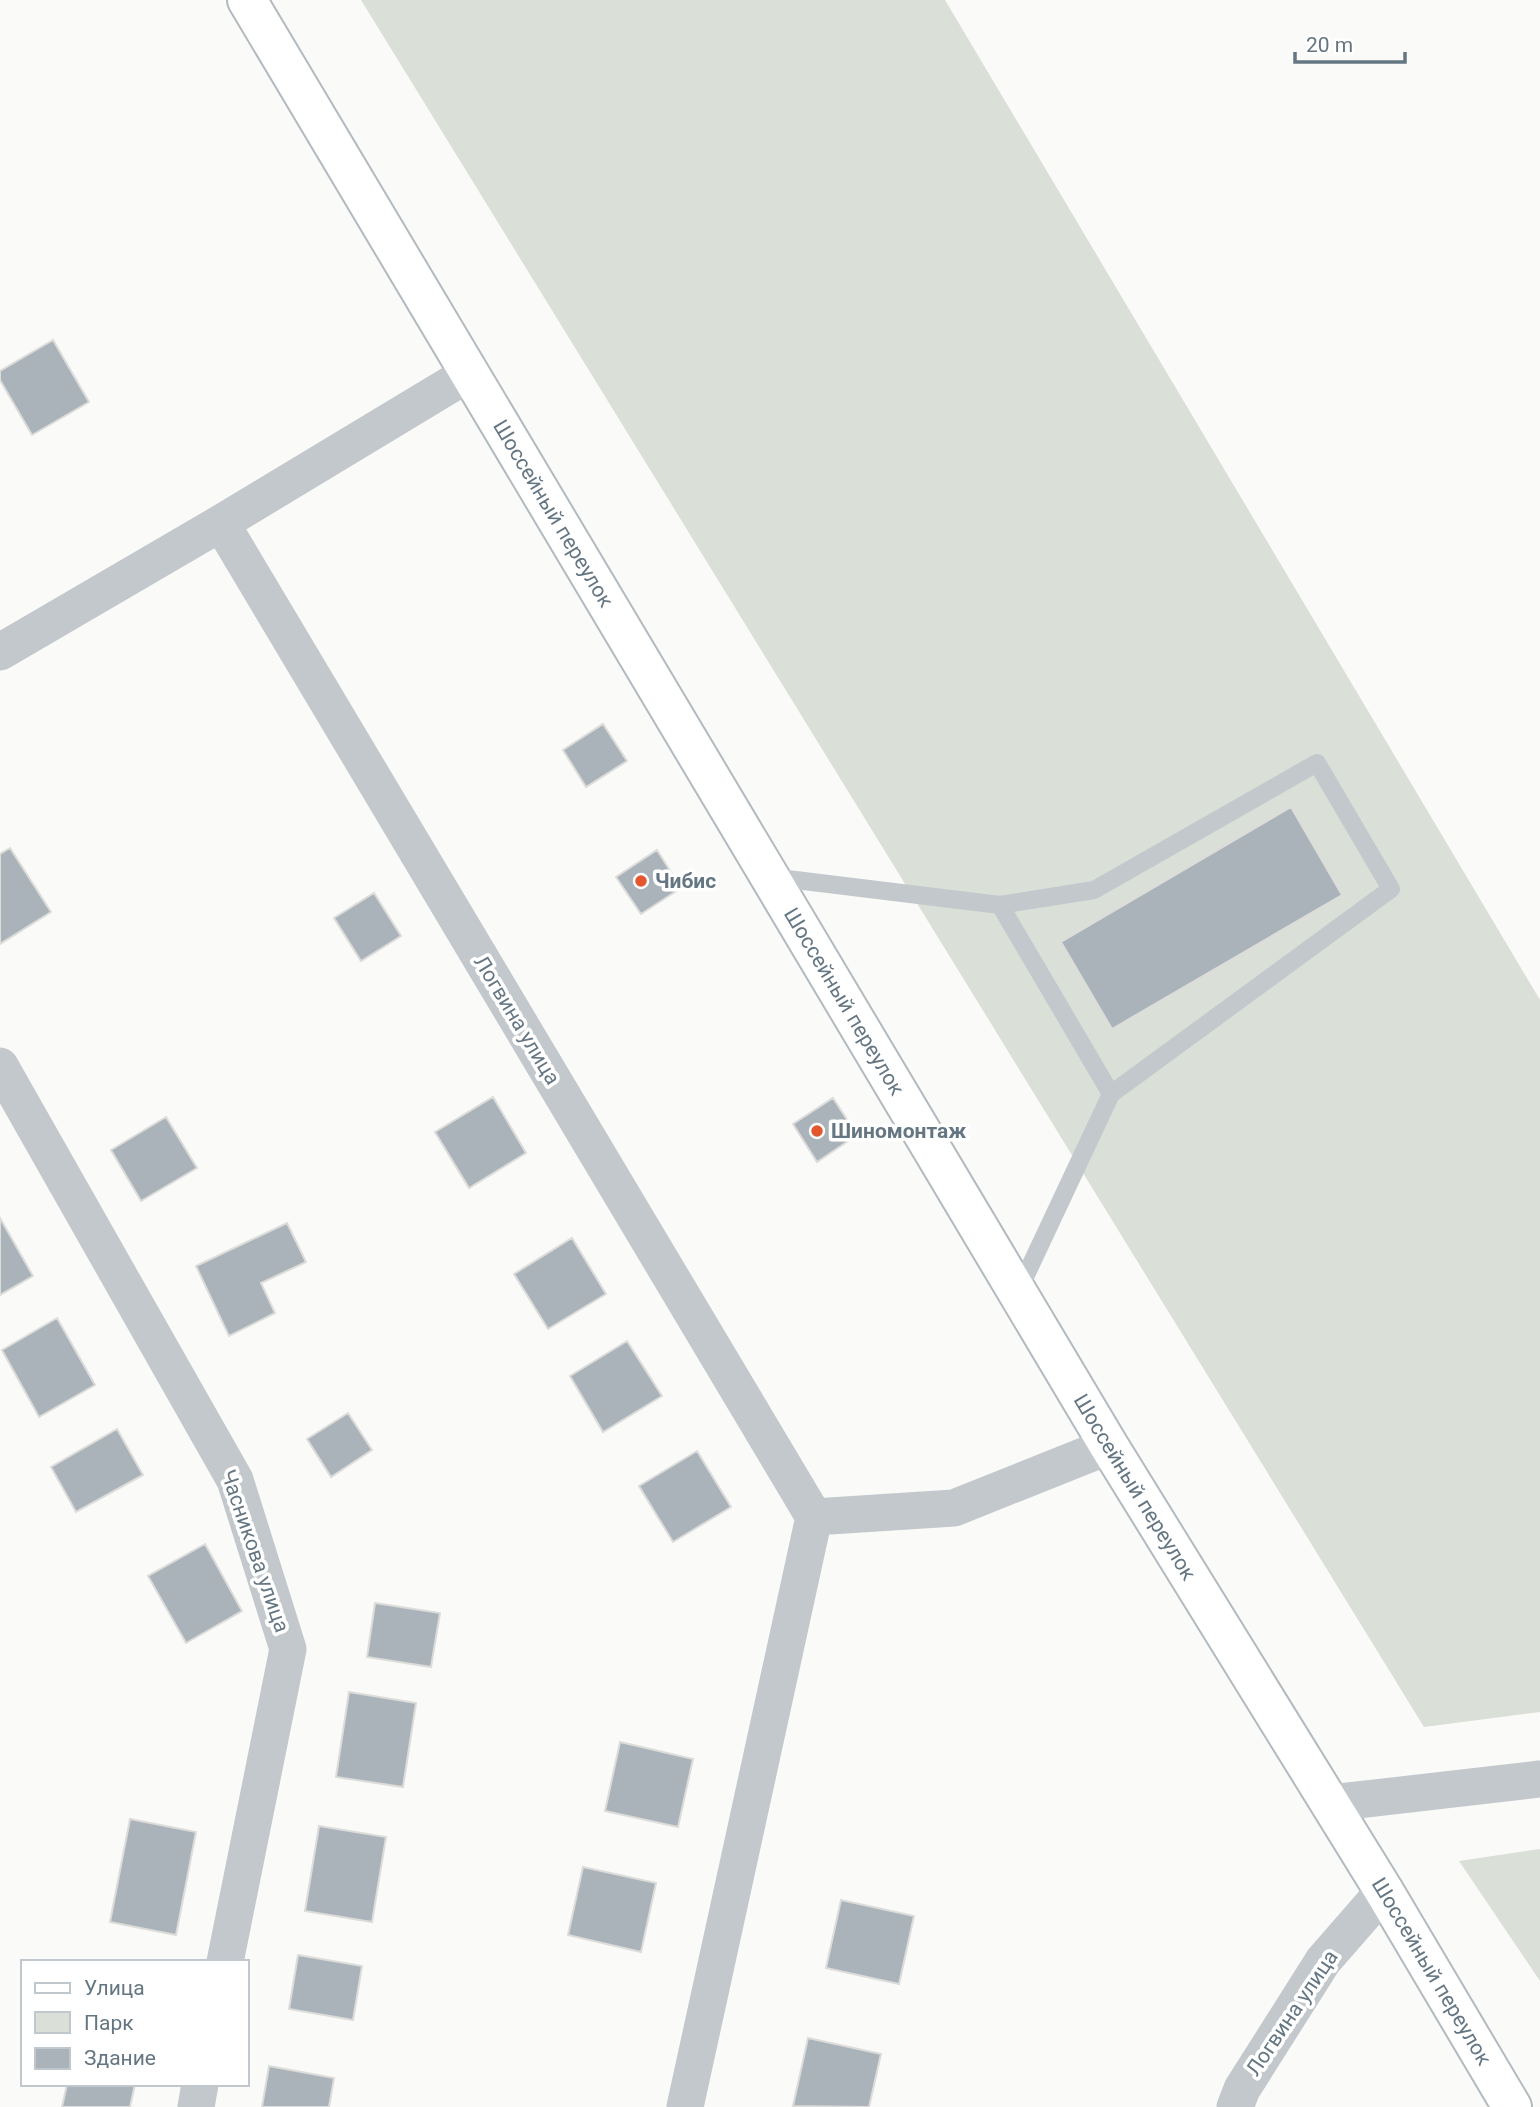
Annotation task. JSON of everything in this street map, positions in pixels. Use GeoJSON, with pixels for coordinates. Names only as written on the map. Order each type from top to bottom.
{"type":"FeatureCollection","features":[{"type":"Feature","properties":{"kind":"main road","name":"Шоссейный переулок"},"geometry":{"type":"LineString","coordinates":[[247,0],[1017,1294],[1331,1803],[1513,2107]]}},
{"type":"Feature","properties":{"kind":"street"},"geometry":{"type":"LineString","coordinates":[[0,652],[468,374]]}},
{"type":"Feature","properties":{"kind":"street","name":"Логвина улица"},"geometry":{"type":"LineString","coordinates":[[221,523],[814,1517]]}},
{"type":"Feature","properties":{"kind":"street","name":"Часникова улица"},"geometry":{"type":"LineString","coordinates":[[0,1066],[235,1480],[288,1649],[225,1960]]}},
{"type":"Feature","properties":{"kind":"street"},"geometry":{"type":"LineString","coordinates":[[685,2107],[814,1517],[954,1508],[1109,1447]]}},
{"type":"Feature","properties":{"kind":"street"},"geometry":{"type":"LineString","coordinates":[[1331,1803],[1540,1779]]}},
{"type":"Feature","properties":{"kind":"street","name":"Логвина улица"},"geometry":{"type":"LineString","coordinates":[[1235,2107],[1242,2088],[1323,1961],[1384,1891]]}},
{"type":"Feature","properties":{"kind":"street"},"geometry":{"type":"LineString","coordinates":[[196,2107],[200,2086]]}},
{"type":"Feature","properties":{"kind":"lane"},"geometry":{"type":"LineString","coordinates":[[768,876],[1000,905],[1094,890],[1317,763],[1391,889],[1111,1094],[1017,1294]]}},
{"type":"Feature","properties":{"kind":"lane"},"geometry":{"type":"LineString","coordinates":[[1000,905],[1111,1094]]}},
{"type":"Feature","properties":{"kind":"green space"},"geometry":{"type":"Polygon","coordinates":[[[361,0],[945,0],[1540,1000],[1540,1712],[1424,1727],[361,0]]]}},
{"type":"Feature","properties":{"kind":"green space"},"geometry":{"type":"Polygon","coordinates":[[[1540,1849],[1540,1981],[1459,1861],[1540,1849]]]}},
{"type":"Feature","properties":{"kind":"building"},"geometry":{"type":"Polygon","coordinates":[[[53,340],[89,402],[32,435],[0,380],[0,371],[53,340]]]}},
{"type":"Feature","properties":{"kind":"building"},"geometry":{"type":"Polygon","coordinates":[[[603,724],[627,761],[586,787],[563,750],[603,724]]]}},
{"type":"Feature","properties":{"kind":"building"},"geometry":{"type":"Polygon","coordinates":[[[1291,807],[1342,895],[1112,1029],[1061,942],[1291,807]]]}},
{"type":"Feature","properties":{"kind":"building"},"geometry":{"type":"Polygon","coordinates":[[[10,848],[51,912],[0,944],[0,854],[10,848]]]}},
{"type":"Feature","properties":{"kind":"building"},"geometry":{"type":"Polygon","coordinates":[[[657,850],[681,888],[641,914],[616,877],[657,850]]]}},
{"type":"Feature","properties":{"kind":"building"},"geometry":{"type":"Polygon","coordinates":[[[374,893],[401,936],[361,961],[334,918],[374,893]]]}},
{"type":"Feature","properties":{"kind":"building"},"geometry":{"type":"Polygon","coordinates":[[[493,1097],[526,1153],[469,1188],[435,1132],[493,1097]]]}},
{"type":"Feature","properties":{"kind":"building"},"geometry":{"type":"Polygon","coordinates":[[[833,1098],[857,1135],[817,1162],[793,1124],[833,1098]]]}},
{"type":"Feature","properties":{"kind":"building"},"geometry":{"type":"Polygon","coordinates":[[[166,1117],[197,1168],[141,1201],[111,1150],[166,1117]]]}},
{"type":"Feature","properties":{"kind":"building"},"geometry":{"type":"Polygon","coordinates":[[[0,1218],[33,1276],[0,1295],[0,1218]]]}},
{"type":"Feature","properties":{"kind":"building"},"geometry":{"type":"Polygon","coordinates":[[[287,1223],[306,1262],[261,1283],[275,1313],[229,1336],[196,1266],[287,1223]]]}},
{"type":"Feature","properties":{"kind":"building"},"geometry":{"type":"Polygon","coordinates":[[[572,1238],[606,1294],[548,1329],[514,1274],[572,1238]]]}},
{"type":"Feature","properties":{"kind":"building"},"geometry":{"type":"Polygon","coordinates":[[[57,1318],[95,1385],[39,1417],[2,1350],[57,1318]]]}},
{"type":"Feature","properties":{"kind":"building"},"geometry":{"type":"Polygon","coordinates":[[[627,1341],[662,1396],[603,1432],[570,1376],[627,1341]]]}},
{"type":"Feature","properties":{"kind":"building"},"geometry":{"type":"Polygon","coordinates":[[[348,1413],[372,1450],[331,1477],[307,1439],[348,1413]]]}},
{"type":"Feature","properties":{"kind":"building"},"geometry":{"type":"Polygon","coordinates":[[[117,1429],[143,1475],[76,1512],[51,1467],[117,1429]]]}},
{"type":"Feature","properties":{"kind":"building"},"geometry":{"type":"Polygon","coordinates":[[[697,1451],[731,1507],[673,1542],[639,1486],[697,1451]]]}},
{"type":"Feature","properties":{"kind":"building"},"geometry":{"type":"Polygon","coordinates":[[[205,1544],[242,1611],[186,1643],[148,1576],[205,1544]]]}},
{"type":"Feature","properties":{"kind":"building"},"geometry":{"type":"Polygon","coordinates":[[[375,1603],[440,1613],[431,1667],[367,1657],[375,1603]]]}},
{"type":"Feature","properties":{"kind":"building"},"geometry":{"type":"Polygon","coordinates":[[[349,1692],[416,1703],[403,1787],[336,1777],[349,1692]]]}},
{"type":"Feature","properties":{"kind":"building"},"geometry":{"type":"Polygon","coordinates":[[[620,1742],[693,1759],[678,1827],[605,1811],[620,1742]]]}},
{"type":"Feature","properties":{"kind":"building"},"geometry":{"type":"Polygon","coordinates":[[[130,1819],[196,1832],[176,1935],[110,1922],[130,1819]]]}},
{"type":"Feature","properties":{"kind":"building"},"geometry":{"type":"Polygon","coordinates":[[[319,1826],[386,1837],[372,1922],[305,1911],[319,1826]]]}},
{"type":"Feature","properties":{"kind":"building"},"geometry":{"type":"Polygon","coordinates":[[[583,1867],[656,1883],[641,1952],[568,1935],[583,1867]]]}},
{"type":"Feature","properties":{"kind":"building"},"geometry":{"type":"Polygon","coordinates":[[[841,1900],[914,1916],[899,1984],[826,1968],[841,1900]]]}},
{"type":"Feature","properties":{"kind":"building"},"geometry":{"type":"Polygon","coordinates":[[[298,1955],[362,1966],[353,2020],[289,2009],[298,1955]]]}},
{"type":"Feature","properties":{"kind":"building"},"geometry":{"type":"Polygon","coordinates":[[[808,2038],[881,2054],[869,2107],[793,2106],[808,2038]]]}},
{"type":"Feature","properties":{"kind":"building"},"geometry":{"type":"Polygon","coordinates":[[[269,2066],[334,2078],[329,2107],[262,2107],[269,2066]]]}},
{"type":"Feature","properties":{"kind":"building"},"geometry":{"type":"Polygon","coordinates":[[[67,2086],[135,2086],[130,2107],[62,2107],[67,2086]]]}},
{"type":"Feature","properties":{"kind":"place","name":"Чибис"},"geometry":{"type":"Point","coordinates":[641,881]}},
{"type":"Feature","properties":{"kind":"place","name":"Шиномонтаж"},"geometry":{"type":"Point","coordinates":[817,1131]}}]}
